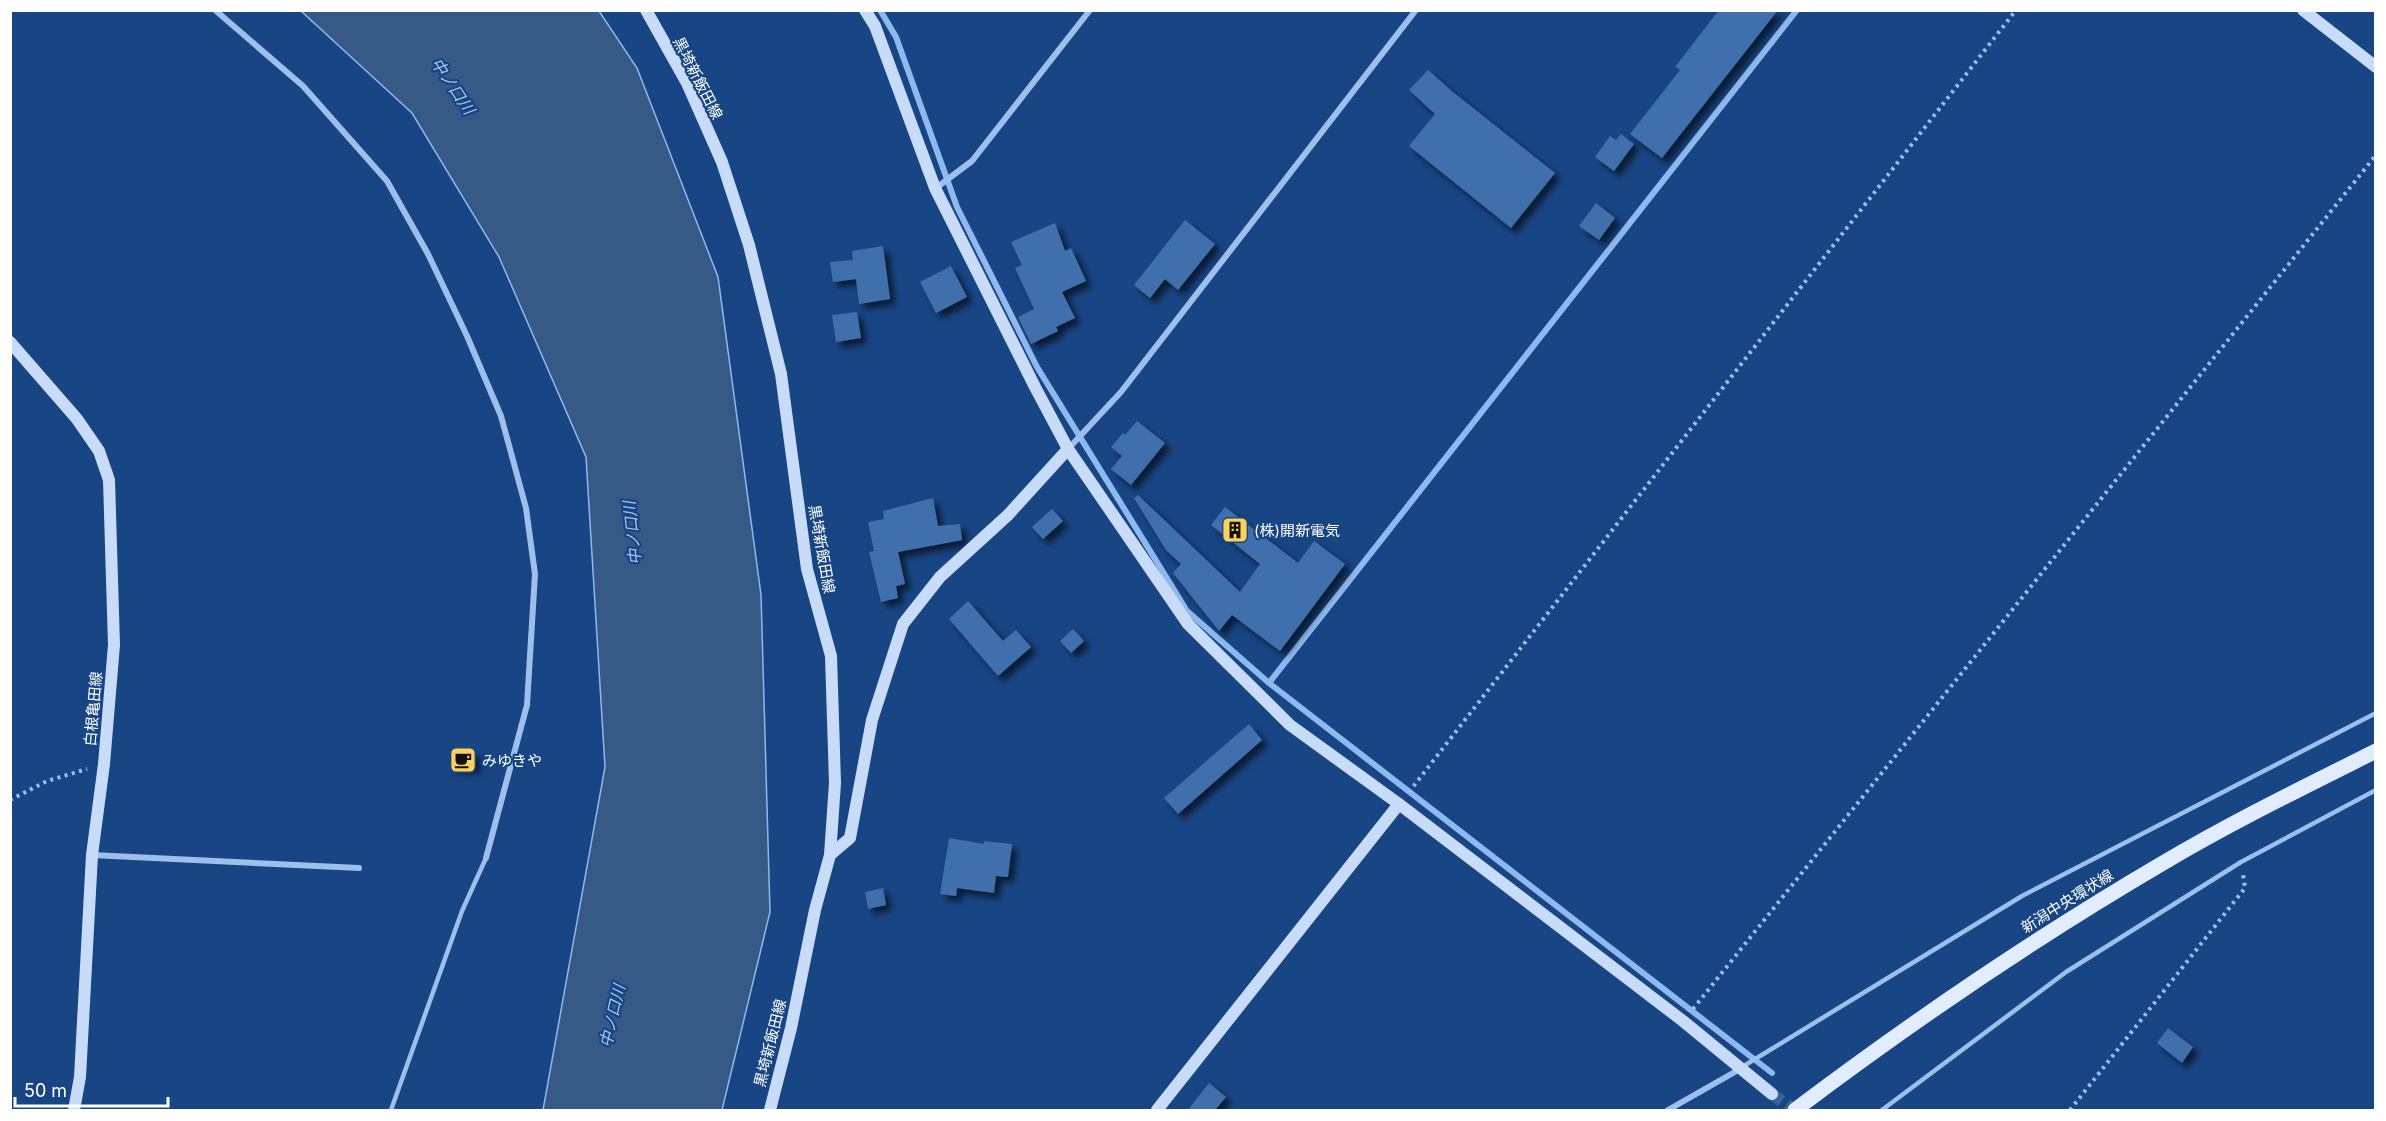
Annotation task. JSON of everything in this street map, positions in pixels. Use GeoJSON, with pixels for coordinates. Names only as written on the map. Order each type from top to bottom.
{"type":"FeatureCollection","features":[{"type":"Feature","properties":{"kind":"main road","name":"新潟中央環状線"},"geometry":{"type":"LineString","coordinates":[[1795,1110],[1887,1041],[2068,921],[2164,862],[2258,810],[2376,751]]}},
{"type":"Feature","properties":{"kind":"street"},"geometry":{"type":"LineString","coordinates":[[215,10],[303,86],[387,181],[443,285],[501,416],[526,508],[535,574],[527,705],[486,858]]}},
{"type":"Feature","properties":{"kind":"street","name":"黒埼新飯田線"},"geometry":{"type":"LineString","coordinates":[[646,10],[687,83],[722,162],[749,245],[781,374],[807,569],[831,656],[835,783],[830,855],[815,909],[791,1028],[770,1110]]}},
{"type":"Feature","properties":{"kind":"street"},"geometry":{"type":"LineString","coordinates":[[865,10],[875,26],[935,188],[1068,449],[1188,624],[1290,725],[1400,804],[1683,1021],[1772,1094]]}},
{"type":"Feature","properties":{"kind":"street"},"geometry":{"type":"LineString","coordinates":[[935,188],[972,161],[1090,10]]}},
{"type":"Feature","properties":{"kind":"street"},"geometry":{"type":"LineString","coordinates":[[830,855],[850,838],[872,720],[903,624],[940,577],[1008,515],[1121,392],[1416,10]]}},
{"type":"Feature","properties":{"kind":"street"},"geometry":{"type":"LineString","coordinates":[[2303,10],[2376,67]]}},
{"type":"Feature","properties":{"kind":"street","name":"白根亀田線"},"geometry":{"type":"LineString","coordinates":[[10,342],[77,420],[99,451],[109,480],[114,645],[104,764],[92,855],[80,1077],[74,1110]]}},
{"type":"Feature","properties":{"kind":"street"},"geometry":{"type":"LineString","coordinates":[[1157,1110],[1400,804]]}},
{"type":"Feature","properties":{"kind":"street"},"geometry":{"type":"LineString","coordinates":[[92,855],[359,868]]}},
{"type":"Feature","properties":{"kind":"street"},"geometry":{"type":"LineString","coordinates":[[1668,1110],[1740,1069]]}},
{"type":"Feature","properties":{"kind":"lane"},"geometry":{"type":"LineString","coordinates":[[1740,1069],[2022,896],[2376,713]]}},
{"type":"Feature","properties":{"kind":"lane"},"geometry":{"type":"LineString","coordinates":[[1882,1110],[2066,972],[2241,862],[2376,790]]}},
{"type":"Feature","properties":{"kind":"lane"},"geometry":{"type":"LineString","coordinates":[[391,1110],[462,911],[486,858]]}},
{"type":"Feature","properties":{"kind":"path"},"geometry":{"type":"LineString","coordinates":[[1400,804],[2016,10]]}},
{"type":"Feature","properties":{"kind":"path"},"geometry":{"type":"LineString","coordinates":[[1683,1021],[2376,154]]}},
{"type":"Feature","properties":{"kind":"path"},"geometry":{"type":"LineString","coordinates":[[10,800],[47,781],[104,764]]}},
{"type":"Feature","properties":{"kind":"path"},"geometry":{"type":"LineString","coordinates":[[2070,1110],[2245,888],[2241,862]]}},
{"type":"Feature","properties":{"kind":"water","name":"中ノ口川"},"geometry":{"type":"Polygon","coordinates":[[[301,11],[599,11],[637,68],[718,277],[761,595],[770,912],[722,1110],[543,1110],[605,767],[586,457],[499,257],[412,113],[301,11]]]}},
{"type":"Feature","properties":{"kind":"building"},"geometry":{"type":"Polygon","coordinates":[[[1719,10],[1778,10],[1662,158],[1630,134],[1680,70],[1675,67],[1719,10]]]}},
{"type":"Feature","properties":{"kind":"building"},"geometry":{"type":"Polygon","coordinates":[[[1428,70],[1555,173],[1511,228],[1409,146],[1435,114],[1409,90],[1428,70]]]}},
{"type":"Feature","properties":{"kind":"building"},"geometry":{"type":"Polygon","coordinates":[[[1621,134],[1634,144],[1614,171],[1595,157],[1610,136],[1616,140],[1621,134]]]}},
{"type":"Feature","properties":{"kind":"building"},"geometry":{"type":"Polygon","coordinates":[[[1596,203],[1615,218],[1599,240],[1579,226],[1596,203]]]}},
{"type":"Feature","properties":{"kind":"building"},"geometry":{"type":"Polygon","coordinates":[[[1185,220],[1215,244],[1178,290],[1165,279],[1150,298],[1134,285],[1185,220]]]}},
{"type":"Feature","properties":{"kind":"building"},"geometry":{"type":"Polygon","coordinates":[[[1055,223],[1065,251],[1071,248],[1086,281],[1062,292],[1075,318],[1056,327],[1058,331],[1031,344],[1018,317],[1034,309],[1015,268],[1022,265],[1011,242],[1055,223]]]}},
{"type":"Feature","properties":{"kind":"building"},"geometry":{"type":"Polygon","coordinates":[[[883,246],[890,299],[859,304],[856,279],[833,282],[830,262],[853,260],[852,251],[883,246]]]}},
{"type":"Feature","properties":{"kind":"building"},"geometry":{"type":"Polygon","coordinates":[[[951,266],[967,297],[936,313],[920,282],[951,266]]]}},
{"type":"Feature","properties":{"kind":"building"},"geometry":{"type":"Polygon","coordinates":[[[857,312],[861,338],[836,342],[832,315],[857,312]]]}},
{"type":"Feature","properties":{"kind":"building"},"geometry":{"type":"Polygon","coordinates":[[[1137,421],[1165,443],[1131,485],[1111,469],[1122,456],[1111,447],[1137,421]]]}},
{"type":"Feature","properties":{"kind":"building"},"geometry":{"type":"Polygon","coordinates":[[[1138,495],[1240,592],[1260,564],[1211,525],[1225,507],[1298,563],[1314,541],[1345,564],[1280,651],[1232,615],[1219,631],[1173,573],[1181,564],[1166,550],[1134,498],[1138,495]]]}},
{"type":"Feature","properties":{"kind":"building"},"geometry":{"type":"Polygon","coordinates":[[[933,498],[938,526],[960,524],[962,540],[898,552],[905,584],[896,586],[898,598],[881,602],[869,552],[874,551],[868,522],[884,519],[883,511],[933,498]]]}},
{"type":"Feature","properties":{"kind":"building"},"geometry":{"type":"Polygon","coordinates":[[[1052,509],[1063,521],[1043,539],[1032,527],[1052,509]]]}},
{"type":"Feature","properties":{"kind":"building"},"geometry":{"type":"Polygon","coordinates":[[[968,601],[1003,641],[1016,630],[1031,647],[998,676],[949,619],[968,601]]]}},
{"type":"Feature","properties":{"kind":"building"},"geometry":{"type":"Polygon","coordinates":[[[1073,629],[1084,641],[1071,653],[1060,641],[1073,629]]]}},
{"type":"Feature","properties":{"kind":"building"},"geometry":{"type":"Polygon","coordinates":[[[1249,724],[1262,740],[1178,814],[1164,798],[1249,724]]]}},
{"type":"Feature","properties":{"kind":"building","name":"みゆきや"},"geometry":{"type":"Polygon","coordinates":[[[450,751],[475,752],[475,768],[450,768],[450,751]]]}},
{"type":"Feature","properties":{"kind":"building"},"geometry":{"type":"Polygon","coordinates":[[[949,838],[984,844],[984,841],[1012,844],[1008,877],[996,876],[994,893],[957,888],[956,896],[940,894],[949,838]]]}},
{"type":"Feature","properties":{"kind":"building"},"geometry":{"type":"Polygon","coordinates":[[[883,888],[886,905],[868,909],[865,892],[883,888]]]}},
{"type":"Feature","properties":{"kind":"building"},"geometry":{"type":"Polygon","coordinates":[[[2168,1028],[2193,1047],[2182,1063],[2157,1043],[2168,1028]]]}},
{"type":"Feature","properties":{"kind":"building"},"geometry":{"type":"Polygon","coordinates":[[[1209,1083],[1226,1097],[1215,1110],[1188,1110],[1209,1083]]]}},
{"type":"Feature","properties":{"kind":"waterway"},"geometry":{"type":"LineString","coordinates":[[880,10],[896,37],[957,207],[1037,367],[1187,611],[1269,683],[1772,1073]]}},
{"type":"Feature","properties":{"kind":"waterway"},"geometry":{"type":"LineString","coordinates":[[1269,683],[1797,10]]}},
{"type":"Feature","properties":{"kind":"tunnel"},"geometry":{"type":"LineString","coordinates":[[1772,1094],[1794,1110]]}},
{"type":"Feature","properties":{"kind":"place","name":"(株)開新電気"},"geometry":{"type":"Point","coordinates":[1235,530]}},
{"type":"Feature","properties":{"kind":"place","name":"みゆきや"},"geometry":{"type":"Point","coordinates":[463,760]}}]}
